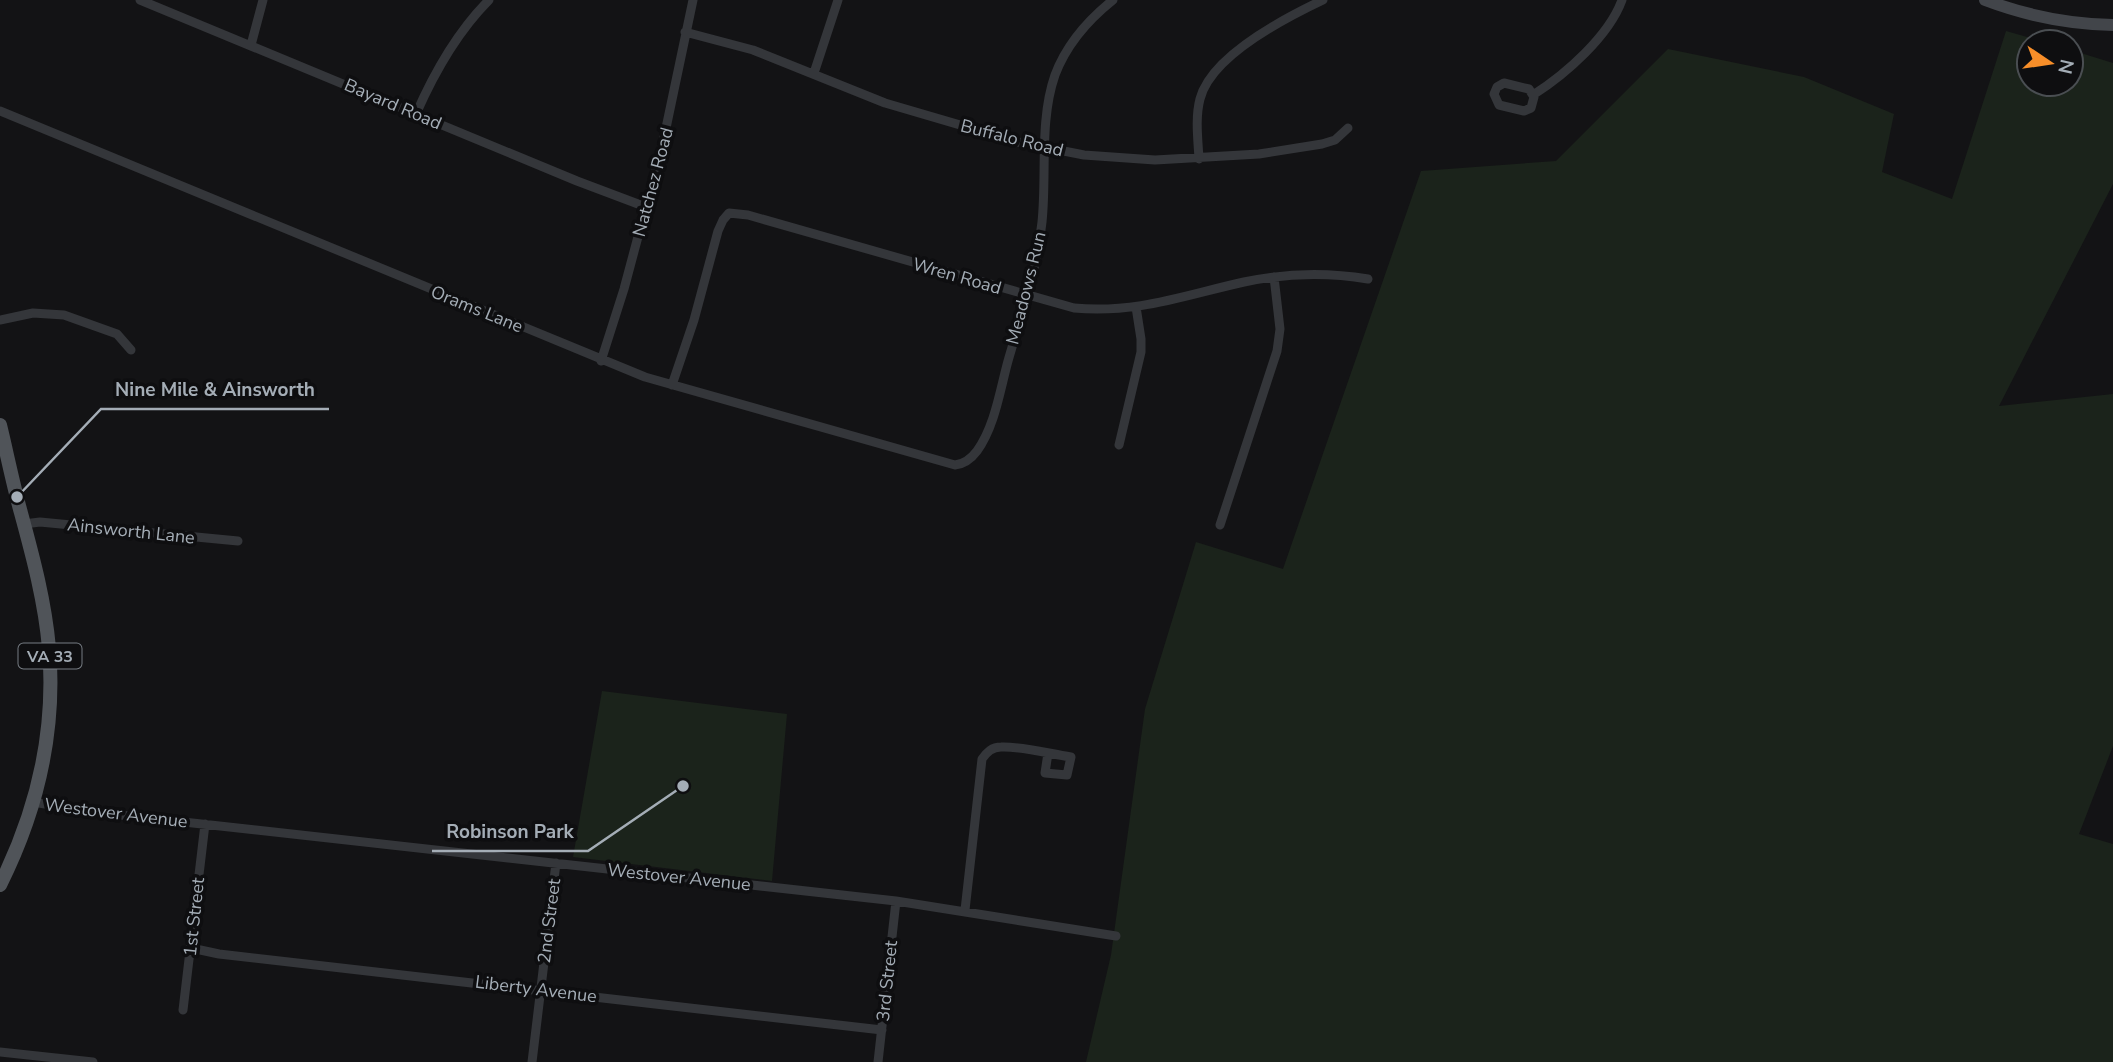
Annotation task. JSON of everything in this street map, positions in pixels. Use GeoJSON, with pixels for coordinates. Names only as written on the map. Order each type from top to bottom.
{"type":"FeatureCollection","features":[{"type":"Feature","properties":{"kind":"main road","name":"VA 33"},"geometry":{"type":"LineString","coordinates":[[0,425],[38,582],[49,651],[48,727],[33,802],[18,847],[0,885]]}},
{"type":"Feature","properties":{"kind":"street","name":"Bayard Road"},"geometry":{"type":"LineString","coordinates":[[140,0],[646,207]]}},
{"type":"Feature","properties":{"kind":"street"},"geometry":{"type":"LineString","coordinates":[[251,45],[262,0]]}},
{"type":"Feature","properties":{"kind":"street"},"geometry":{"type":"LineString","coordinates":[[416,114],[444,59],[489,0]]}},
{"type":"Feature","properties":{"kind":"street","name":"Natchez Road"},"geometry":{"type":"LineString","coordinates":[[601,361],[624,289],[670,115],[693,0]]}},
{"type":"Feature","properties":{"kind":"street"},"geometry":{"type":"LineString","coordinates":[[814,73],[838,0]]}},
{"type":"Feature","properties":{"kind":"street","name":"Meadows Run"},"geometry":{"type":"LineString","coordinates":[[967,461],[977,451],[993,415],[1026,296],[1042,221],[1049,102],[1061,62],[1079,33],[1113,0]]}},
{"type":"Feature","properties":{"kind":"street"},"geometry":{"type":"LineString","coordinates":[[1199,159],[1198,111],[1201,95],[1216,71],[1255,39],[1323,0]]}},
{"type":"Feature","properties":{"kind":"street"},"geometry":{"type":"LineString","coordinates":[[1533,95],[1604,34],[1616,17],[1622,0]]}},
{"type":"Feature","properties":{"kind":"street"},"geometry":{"type":"LineString","coordinates":[[1985,0],[2016,11],[2058,20],[2113,25]]}},
{"type":"Feature","properties":{"kind":"street","name":"Buffalo Road"},"geometry":{"type":"LineString","coordinates":[[685,32],[753,50],[885,103],[1018,142],[1084,155],[1125,159],[1199,159],[1290,151],[1335,139],[1348,128]]}},
{"type":"Feature","properties":{"kind":"street","name":"Orams Lane"},"geometry":{"type":"LineString","coordinates":[[0,111],[601,361],[673,386],[943,463],[955,465],[967,461]]}},
{"type":"Feature","properties":{"kind":"street","name":"Wren Road"},"geometry":{"type":"LineString","coordinates":[[673,386],[719,231],[729,213],[748,215],[1074,308],[1098,310],[1136,307],[1274,277],[1313,274],[1368,279]]}},
{"type":"Feature","properties":{"kind":"street"},"geometry":{"type":"LineString","coordinates":[[1220,525],[1277,351],[1280,329],[1274,277]]}},
{"type":"Feature","properties":{"kind":"street"},"geometry":{"type":"LineString","coordinates":[[1119,445],[1141,352],[1136,307]]}},
{"type":"Feature","properties":{"kind":"street"},"geometry":{"type":"LineString","coordinates":[[0,320],[33,313],[64,315],[117,334],[131,350]]}},
{"type":"Feature","properties":{"kind":"street","name":"Ainsworth Lane"},"geometry":{"type":"LineString","coordinates":[[24,524],[40,522],[238,541]]}},
{"type":"Feature","properties":{"kind":"street"},"geometry":{"type":"LineString","coordinates":[[965,910],[982,759],[988,751],[999,746],[1048,753]]}},
{"type":"Feature","properties":{"kind":"street","name":"Westover Avenue"},"geometry":{"type":"LineString","coordinates":[[33,802],[93,812],[896,901],[1116,936]]}},
{"type":"Feature","properties":{"kind":"street","name":"1st Street"},"geometry":{"type":"LineString","coordinates":[[183,1010],[205,824]]}},
{"type":"Feature","properties":{"kind":"street","name":"2nd Street"},"geometry":{"type":"LineString","coordinates":[[532,1062],[556,863]]}},
{"type":"Feature","properties":{"kind":"street","name":"3rd Street"},"geometry":{"type":"LineString","coordinates":[[878,1062],[896,901]]}},
{"type":"Feature","properties":{"kind":"street","name":"Liberty Avenue"},"geometry":{"type":"LineString","coordinates":[[191,948],[219,954],[882,1030]]}},
{"type":"Feature","properties":{"kind":"street"},"geometry":{"type":"LineString","coordinates":[[0,1052],[93,1062]]}},
{"type":"Feature","properties":{"kind":"shaded area"},"geometry":{"type":"Polygon","coordinates":[[[2006,31],[2015,34],[2015,98],[2085,98],[2085,54],[2113,63],[2113,184],[1999,406],[2113,394],[2113,746],[2079,834],[2113,844],[2113,1062],[1086,1062],[1111,955],[1145,709],[1196,542],[1283,569],[1421,171],[1556,161],[1668,49],[1804,77],[1894,114],[1882,172],[1952,199],[2006,31]]]}},
{"type":"Feature","properties":{"kind":"shaded area"},"geometry":{"type":"Polygon","coordinates":[[[602,691],[787,714],[772,881],[573,857],[602,691]]]}},
{"type":"Feature","properties":{"kind":"place","name":"Nine Mile & Ainsworth"},"geometry":{"type":"Point","coordinates":[17,497]}},
{"type":"Feature","properties":{"kind":"place","name":"Robinson Park"},"geometry":{"type":"Point","coordinates":[683,786]}}]}
